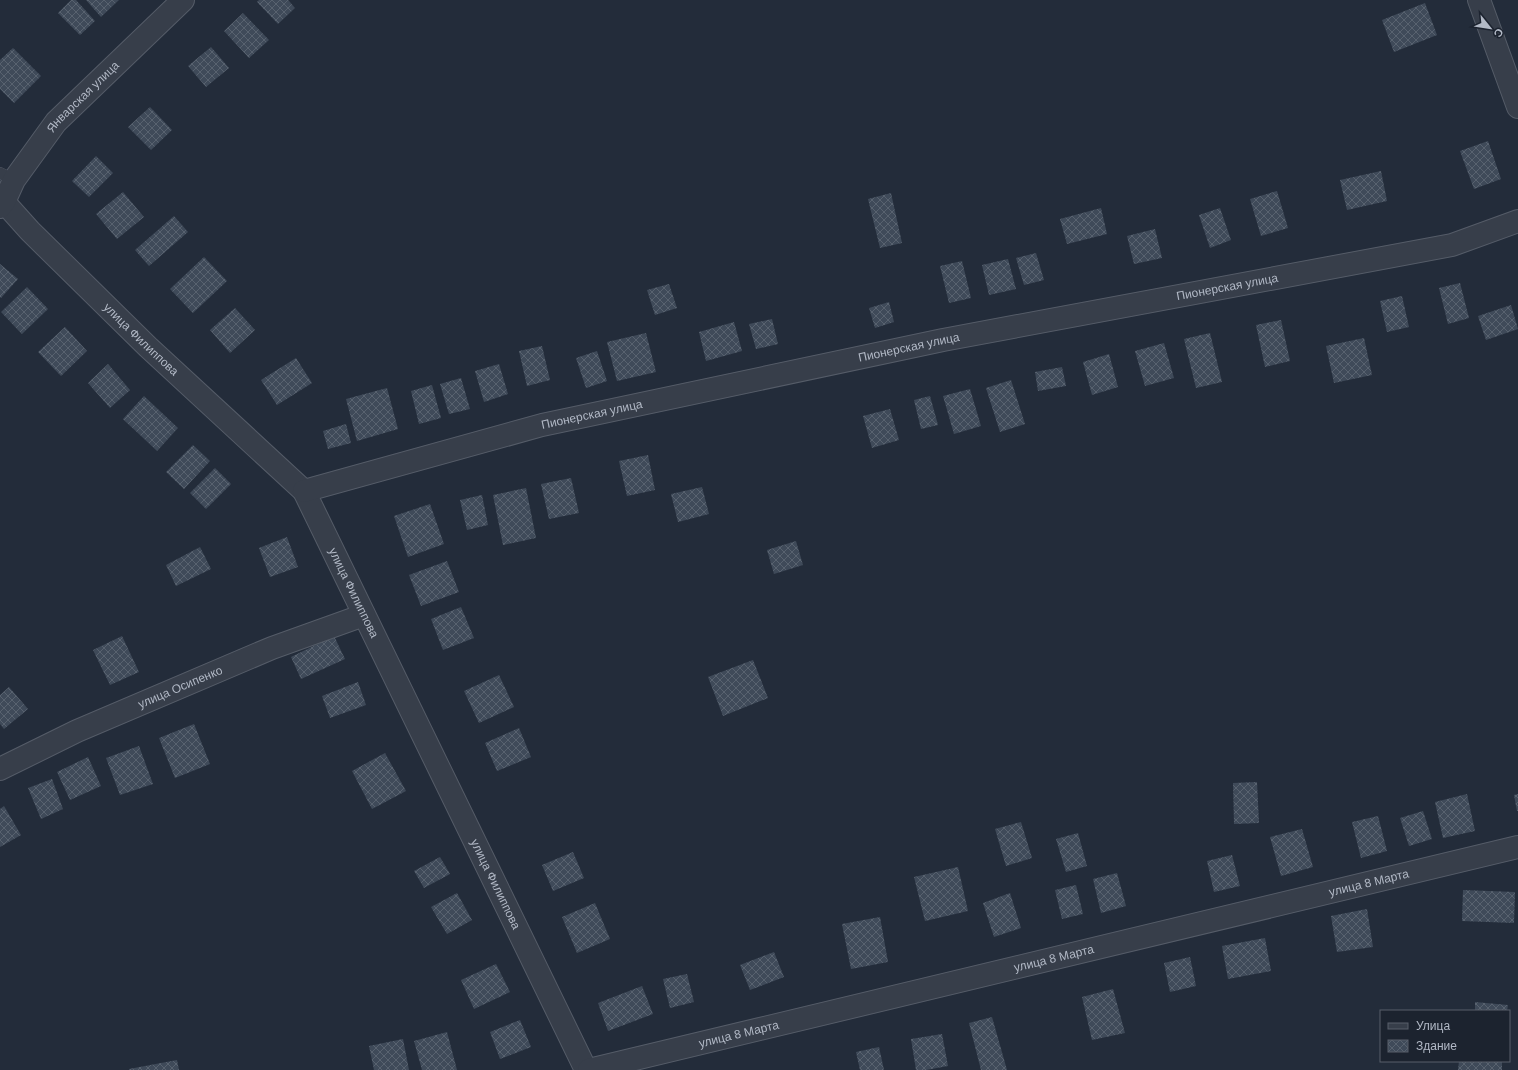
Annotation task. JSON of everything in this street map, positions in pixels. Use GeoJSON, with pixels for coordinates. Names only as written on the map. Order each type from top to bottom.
{"type":"FeatureCollection","features":[{"type":"Feature","properties":{"kind":"street","name":"Январская улица"},"geometry":{"type":"LineString","coordinates":[[2,205],[7,177],[56,122],[183,0]]}},
{"type":"Feature","properties":{"kind":"street"},"geometry":{"type":"LineString","coordinates":[[1479,0],[1518,107]]}},
{"type":"Feature","properties":{"kind":"street","name":"улица Филиппова"},"geometry":{"type":"LineString","coordinates":[[2,205],[148,347],[304,491],[586,1070]]}},
{"type":"Feature","properties":{"kind":"street","name":"Пионерская улица"},"geometry":{"type":"LineString","coordinates":[[304,491],[542,425],[943,340],[1452,245],[1518,221]]}},
{"type":"Feature","properties":{"kind":"street","name":"улица Осипенко"},"geometry":{"type":"LineString","coordinates":[[0,769],[77,731],[265,651],[364,615]]}},
{"type":"Feature","properties":{"kind":"street","name":"улица 8 Марта"},"geometry":{"type":"LineString","coordinates":[[589,1070],[1518,847]]}},
{"type":"Feature","properties":{"kind":"building"},"geometry":{"type":"Polygon","coordinates":[[[71,0],[76,0],[95,21],[80,35],[58,13],[71,0]]]}},
{"type":"Feature","properties":{"kind":"building"},"geometry":{"type":"Polygon","coordinates":[[[86,0],[119,0],[101,17],[86,0]]]}},
{"type":"Feature","properties":{"kind":"building"},"geometry":{"type":"Polygon","coordinates":[[[259,0],[288,0],[295,8],[278,24],[257,2],[259,0]]]}},
{"type":"Feature","properties":{"kind":"building"},"geometry":{"type":"Polygon","coordinates":[[[1425,3],[1437,35],[1394,52],[1382,20],[1425,3]]]}},
{"type":"Feature","properties":{"kind":"building"},"geometry":{"type":"Polygon","coordinates":[[[243,13],[269,40],[249,58],[224,31],[243,13]]]}},
{"type":"Feature","properties":{"kind":"building"},"geometry":{"type":"Polygon","coordinates":[[[211,47],[229,68],[206,87],[188,66],[211,47]]]}},
{"type":"Feature","properties":{"kind":"building"},"geometry":{"type":"Polygon","coordinates":[[[13,48],[41,76],[14,103],[0,89],[0,60],[13,48]]]}},
{"type":"Feature","properties":{"kind":"building"},"geometry":{"type":"Polygon","coordinates":[[[150,107],[172,130],[151,150],[128,127],[150,107]]]}},
{"type":"Feature","properties":{"kind":"building"},"geometry":{"type":"Polygon","coordinates":[[[1488,141],[1501,179],[1474,189],[1460,151],[1488,141]]]}},
{"type":"Feature","properties":{"kind":"building"},"geometry":{"type":"Polygon","coordinates":[[[96,156],[113,173],[89,197],[72,181],[96,156]]]}},
{"type":"Feature","properties":{"kind":"building"},"geometry":{"type":"Polygon","coordinates":[[[1381,171],[1387,201],[1347,210],[1340,180],[1381,171]]]}},
{"type":"Feature","properties":{"kind":"building"},"geometry":{"type":"Polygon","coordinates":[[[1277,191],[1288,228],[1261,236],[1250,199],[1277,191]]]}},
{"type":"Feature","properties":{"kind":"building"},"geometry":{"type":"Polygon","coordinates":[[[123,192],[144,217],[117,239],[96,214],[123,192]]]}},
{"type":"Feature","properties":{"kind":"building"},"geometry":{"type":"Polygon","coordinates":[[[891,193],[902,243],[880,248],[868,199],[891,193]]]}},
{"type":"Feature","properties":{"kind":"building"},"geometry":{"type":"Polygon","coordinates":[[[1101,208],[1107,234],[1067,244],[1060,219],[1101,208]]]}},
{"type":"Feature","properties":{"kind":"building"},"geometry":{"type":"Polygon","coordinates":[[[1220,208],[1231,240],[1210,248],[1199,215],[1220,208]]]}},
{"type":"Feature","properties":{"kind":"building"},"geometry":{"type":"Polygon","coordinates":[[[174,216],[188,232],[149,266],[135,250],[174,216]]]}},
{"type":"Feature","properties":{"kind":"building"},"geometry":{"type":"Polygon","coordinates":[[[1155,229],[1162,258],[1134,264],[1127,236],[1155,229]]]}},
{"type":"Feature","properties":{"kind":"building"},"geometry":{"type":"Polygon","coordinates":[[[1036,253],[1044,280],[1024,285],[1016,258],[1036,253]]]}},
{"type":"Feature","properties":{"kind":"building"},"geometry":{"type":"Polygon","coordinates":[[[204,257],[227,281],[193,313],[170,289],[204,257]]]}},
{"type":"Feature","properties":{"kind":"building"},"geometry":{"type":"Polygon","coordinates":[[[1008,259],[1016,289],[989,295],[982,265],[1008,259]]]}},
{"type":"Feature","properties":{"kind":"building"},"geometry":{"type":"Polygon","coordinates":[[[962,261],[971,298],[949,303],[940,266],[962,261]]]}},
{"type":"Feature","properties":{"kind":"building"},"geometry":{"type":"Polygon","coordinates":[[[0,264],[18,279],[1,298],[0,297],[0,264]]]}},
{"type":"Feature","properties":{"kind":"building"},"geometry":{"type":"Polygon","coordinates":[[[1460,283],[1469,318],[1448,324],[1439,288],[1460,283]]]}},
{"type":"Feature","properties":{"kind":"building"},"geometry":{"type":"Polygon","coordinates":[[[669,284],[677,308],[655,315],[647,290],[669,284]]]}},
{"type":"Feature","properties":{"kind":"building"},"geometry":{"type":"Polygon","coordinates":[[[27,287],[48,309],[22,334],[1,312],[27,287]]]}},
{"type":"Feature","properties":{"kind":"building"},"geometry":{"type":"Polygon","coordinates":[[[1402,296],[1409,327],[1387,332],[1380,301],[1402,296]]]}},
{"type":"Feature","properties":{"kind":"building"},"geometry":{"type":"Polygon","coordinates":[[[889,302],[894,322],[875,328],[869,308],[889,302]]]}},
{"type":"Feature","properties":{"kind":"building"},"geometry":{"type":"Polygon","coordinates":[[[1511,305],[1518,329],[1486,340],[1478,316],[1511,305]]]}},
{"type":"Feature","properties":{"kind":"building"},"geometry":{"type":"Polygon","coordinates":[[[235,308],[255,330],[230,353],[210,330],[235,308]]]}},
{"type":"Feature","properties":{"kind":"building"},"geometry":{"type":"Polygon","coordinates":[[[772,319],[778,344],[756,349],[749,324],[772,319]]]}},
{"type":"Feature","properties":{"kind":"building"},"geometry":{"type":"Polygon","coordinates":[[[1281,320],[1290,361],[1265,367],[1256,325],[1281,320]]]}},
{"type":"Feature","properties":{"kind":"building"},"geometry":{"type":"Polygon","coordinates":[[[734,322],[742,351],[706,361],[699,332],[734,322]]]}},
{"type":"Feature","properties":{"kind":"building"},"geometry":{"type":"Polygon","coordinates":[[[65,327],[87,351],[61,376],[38,352],[65,327]]]}},
{"type":"Feature","properties":{"kind":"building"},"geometry":{"type":"Polygon","coordinates":[[[646,333],[656,372],[617,381],[607,342],[646,333]]]}},
{"type":"Feature","properties":{"kind":"building"},"geometry":{"type":"Polygon","coordinates":[[[1210,333],[1222,382],[1196,388],[1184,339],[1210,333]]]}},
{"type":"Feature","properties":{"kind":"building"},"geometry":{"type":"Polygon","coordinates":[[[1364,338],[1372,375],[1334,383],[1326,346],[1364,338]]]}},
{"type":"Feature","properties":{"kind":"building"},"geometry":{"type":"Polygon","coordinates":[[[1164,343],[1174,378],[1145,386],[1135,351],[1164,343]]]}},
{"type":"Feature","properties":{"kind":"building"},"geometry":{"type":"Polygon","coordinates":[[[542,346],[550,380],[527,386],[519,351],[542,346]]]}},
{"type":"Feature","properties":{"kind":"building"},"geometry":{"type":"Polygon","coordinates":[[[597,351],[607,381],[586,388],[576,358],[597,351]]]}},
{"type":"Feature","properties":{"kind":"building"},"geometry":{"type":"Polygon","coordinates":[[[1109,354],[1118,387],[1092,395],[1083,362],[1109,354]]]}},
{"type":"Feature","properties":{"kind":"building"},"geometry":{"type":"Polygon","coordinates":[[[296,358],[312,383],[277,405],[261,380],[296,358]]]}},
{"type":"Feature","properties":{"kind":"building"},"geometry":{"type":"Polygon","coordinates":[[[108,364],[130,390],[110,408],[88,383],[108,364]]]}},
{"type":"Feature","properties":{"kind":"building"},"geometry":{"type":"Polygon","coordinates":[[[499,364],[508,394],[484,402],[475,371],[499,364]]]}},
{"type":"Feature","properties":{"kind":"building"},"geometry":{"type":"Polygon","coordinates":[[[1062,367],[1066,386],[1038,391],[1035,372],[1062,367]]]}},
{"type":"Feature","properties":{"kind":"building"},"geometry":{"type":"Polygon","coordinates":[[[461,378],[470,409],[449,414],[440,384],[461,378]]]}},
{"type":"Feature","properties":{"kind":"building"},"geometry":{"type":"Polygon","coordinates":[[[1011,380],[1025,424],[1000,432],[986,388],[1011,380]]]}},
{"type":"Feature","properties":{"kind":"building"},"geometry":{"type":"Polygon","coordinates":[[[432,385],[441,418],[419,424],[411,391],[432,385]]]}},
{"type":"Feature","properties":{"kind":"building"},"geometry":{"type":"Polygon","coordinates":[[[387,388],[398,429],[357,441],[346,399],[387,388]]]}},
{"type":"Feature","properties":{"kind":"building"},"geometry":{"type":"Polygon","coordinates":[[[970,389],[981,426],[954,434],[943,396],[970,389]]]}},
{"type":"Feature","properties":{"kind":"building"},"geometry":{"type":"Polygon","coordinates":[[[144,396],[178,428],[157,451],[123,419],[144,396]]]}},
{"type":"Feature","properties":{"kind":"building"},"geometry":{"type":"Polygon","coordinates":[[[930,396],[938,425],[921,429],[914,400],[930,396]]]}},
{"type":"Feature","properties":{"kind":"building"},"geometry":{"type":"Polygon","coordinates":[[[890,409],[899,440],[872,448],[863,416],[890,409]]]}},
{"type":"Feature","properties":{"kind":"building"},"geometry":{"type":"Polygon","coordinates":[[[346,424],[351,443],[328,449],[323,431],[346,424]]]}},
{"type":"Feature","properties":{"kind":"building"},"geometry":{"type":"Polygon","coordinates":[[[193,445],[210,461],[184,489],[166,472],[193,445]]]}},
{"type":"Feature","properties":{"kind":"building"},"geometry":{"type":"Polygon","coordinates":[[[648,455],[655,490],[627,496],[619,461],[648,455]]]}},
{"type":"Feature","properties":{"kind":"building"},"geometry":{"type":"Polygon","coordinates":[[[215,468],[231,484],[206,509],[190,493],[215,468]]]}},
{"type":"Feature","properties":{"kind":"building"},"geometry":{"type":"Polygon","coordinates":[[[571,478],[579,513],[549,519],[541,484],[571,478]]]}},
{"type":"Feature","properties":{"kind":"building"},"geometry":{"type":"Polygon","coordinates":[[[702,487],[709,514],[678,522],[671,494],[702,487]]]}},
{"type":"Feature","properties":{"kind":"building"},"geometry":{"type":"Polygon","coordinates":[[[526,488],[536,538],[503,545],[493,495],[526,488]]]}},
{"type":"Feature","properties":{"kind":"building"},"geometry":{"type":"Polygon","coordinates":[[[482,495],[488,525],[467,530],[460,500],[482,495]]]}},
{"type":"Feature","properties":{"kind":"building"},"geometry":{"type":"Polygon","coordinates":[[[430,504],[444,544],[408,557],[394,516],[430,504]]]}},
{"type":"Feature","properties":{"kind":"building"},"geometry":{"type":"Polygon","coordinates":[[[287,537],[298,567],[270,577],[259,548],[287,537]]]}},
{"type":"Feature","properties":{"kind":"building"},"geometry":{"type":"Polygon","coordinates":[[[796,541],[803,565],[774,574],[767,550],[796,541]]]}},
{"type":"Feature","properties":{"kind":"building"},"geometry":{"type":"Polygon","coordinates":[[[200,547],[211,569],[176,586],[166,565],[200,547]]]}},
{"type":"Feature","properties":{"kind":"building"},"geometry":{"type":"Polygon","coordinates":[[[447,561],[459,592],[421,606],[409,575],[447,561]]]}},
{"type":"Feature","properties":{"kind":"building"},"geometry":{"type":"Polygon","coordinates":[[[461,607],[474,638],[443,650],[431,619],[461,607]]]}},
{"type":"Feature","properties":{"kind":"building"},"geometry":{"type":"Polygon","coordinates":[[[122,636],[139,672],[110,685],[93,650],[122,636]]]}},
{"type":"Feature","properties":{"kind":"building"},"geometry":{"type":"Polygon","coordinates":[[[334,636],[345,659],[301,679],[291,657],[334,636]]]}},
{"type":"Feature","properties":{"kind":"building"},"geometry":{"type":"Polygon","coordinates":[[[753,660],[768,698],[723,716],[708,677],[753,660]]]}},
{"type":"Feature","properties":{"kind":"building"},"geometry":{"type":"Polygon","coordinates":[[[499,675],[514,707],[479,723],[464,691],[499,675]]]}},
{"type":"Feature","properties":{"kind":"building"},"geometry":{"type":"Polygon","coordinates":[[[358,682],[366,705],[330,718],[322,696],[358,682]]]}},
{"type":"Feature","properties":{"kind":"building"},"geometry":{"type":"Polygon","coordinates":[[[9,687],[28,709],[4,729],[0,724],[0,695],[9,687]]]}},
{"type":"Feature","properties":{"kind":"building"},"geometry":{"type":"Polygon","coordinates":[[[194,724],[210,764],[175,778],[159,738],[194,724]]]}},
{"type":"Feature","properties":{"kind":"building"},"geometry":{"type":"Polygon","coordinates":[[[519,728],[531,757],[497,771],[485,743],[519,728]]]}},
{"type":"Feature","properties":{"kind":"building"},"geometry":{"type":"Polygon","coordinates":[[[139,746],[153,784],[120,795],[106,758],[139,746]]]}},
{"type":"Feature","properties":{"kind":"building"},"geometry":{"type":"Polygon","coordinates":[[[385,753],[406,791],[372,809],[352,771],[385,753]]]}},
{"type":"Feature","properties":{"kind":"building"},"geometry":{"type":"Polygon","coordinates":[[[88,757],[101,786],[70,800],[57,772],[88,757]]]}},
{"type":"Feature","properties":{"kind":"building"},"geometry":{"type":"Polygon","coordinates":[[[52,779],[63,809],[41,819],[28,788],[52,779]]]}},
{"type":"Feature","properties":{"kind":"building"},"geometry":{"type":"Polygon","coordinates":[[[1257,782],[1259,823],[1234,824],[1233,783],[1257,782]]]}},
{"type":"Feature","properties":{"kind":"building"},"geometry":{"type":"Polygon","coordinates":[[[1467,794],[1475,831],[1443,838],[1435,802],[1467,794]]]}},
{"type":"Feature","properties":{"kind":"building"},"geometry":{"type":"Polygon","coordinates":[[[1518,794],[1518,811],[1517,811],[1514,795],[1518,794]]]}},
{"type":"Feature","properties":{"kind":"building"},"geometry":{"type":"Polygon","coordinates":[[[4,806],[21,835],[0,847],[0,809],[4,806]]]}},
{"type":"Feature","properties":{"kind":"building"},"geometry":{"type":"Polygon","coordinates":[[[1423,811],[1432,839],[1409,846],[1400,818],[1423,811]]]}},
{"type":"Feature","properties":{"kind":"building"},"geometry":{"type":"Polygon","coordinates":[[[1378,816],[1387,851],[1361,858],[1352,822],[1378,816]]]}},
{"type":"Feature","properties":{"kind":"building"},"geometry":{"type":"Polygon","coordinates":[[[1021,822],[1032,858],[1006,866],[995,829],[1021,822]]]}},
{"type":"Feature","properties":{"kind":"building"},"geometry":{"type":"Polygon","coordinates":[[[1302,829],[1313,867],[1281,876],[1270,837],[1302,829]]]}},
{"type":"Feature","properties":{"kind":"building"},"geometry":{"type":"Polygon","coordinates":[[[1078,833],[1087,866],[1066,872],[1056,839],[1078,833]]]}},
{"type":"Feature","properties":{"kind":"building"},"geometry":{"type":"Polygon","coordinates":[[[573,852],[584,878],[553,891],[542,865],[573,852]]]}},
{"type":"Feature","properties":{"kind":"building"},"geometry":{"type":"Polygon","coordinates":[[[1232,855],[1240,886],[1214,892],[1207,861],[1232,855]]]}},
{"type":"Feature","properties":{"kind":"building"},"geometry":{"type":"Polygon","coordinates":[[[440,857],[450,874],[424,888],[414,871],[440,857]]]}},
{"type":"Feature","properties":{"kind":"building"},"geometry":{"type":"Polygon","coordinates":[[[958,867],[968,911],[925,921],[914,877],[958,867]]]}},
{"type":"Feature","properties":{"kind":"building"},"geometry":{"type":"Polygon","coordinates":[[[1117,873],[1126,906],[1101,913],[1093,879],[1117,873]]]}},
{"type":"Feature","properties":{"kind":"building"},"geometry":{"type":"Polygon","coordinates":[[[1076,885],[1083,914],[1062,919],[1055,890],[1076,885]]]}},
{"type":"Feature","properties":{"kind":"building"},"geometry":{"type":"Polygon","coordinates":[[[1463,890],[1515,892],[1514,923],[1462,921],[1463,890]]]}},
{"type":"Feature","properties":{"kind":"building"},"geometry":{"type":"Polygon","coordinates":[[[457,893],[472,920],[447,934],[431,907],[457,893]]]}},
{"type":"Feature","properties":{"kind":"building"},"geometry":{"type":"Polygon","coordinates":[[[1010,893],[1021,928],[994,937],[983,903],[1010,893]]]}},
{"type":"Feature","properties":{"kind":"building"},"geometry":{"type":"Polygon","coordinates":[[[595,903],[610,939],[577,953],[562,917],[595,903]]]}},
{"type":"Feature","properties":{"kind":"building"},"geometry":{"type":"Polygon","coordinates":[[[1367,909],[1373,947],[1337,952],[1331,916],[1367,909]]]}},
{"type":"Feature","properties":{"kind":"building"},"geometry":{"type":"Polygon","coordinates":[[[880,917],[888,962],[851,969],[842,924],[880,917]]]}},
{"type":"Feature","properties":{"kind":"building"},"geometry":{"type":"Polygon","coordinates":[[[1265,938],[1271,971],[1228,979],[1222,946],[1265,938]]]}},
{"type":"Feature","properties":{"kind":"building"},"geometry":{"type":"Polygon","coordinates":[[[774,952],[784,977],[750,990],[740,965],[774,952]]]}},
{"type":"Feature","properties":{"kind":"building"},"geometry":{"type":"Polygon","coordinates":[[[1190,957],[1196,986],[1170,992],[1164,963],[1190,957]]]}},
{"type":"Feature","properties":{"kind":"building"},"geometry":{"type":"Polygon","coordinates":[[[496,964],[510,992],[474,1009],[461,980],[496,964]]]}},
{"type":"Feature","properties":{"kind":"building"},"geometry":{"type":"Polygon","coordinates":[[[687,974],[694,1002],[670,1008],[663,979],[687,974]]]}},
{"type":"Feature","properties":{"kind":"building"},"geometry":{"type":"Polygon","coordinates":[[[642,986],[653,1014],[608,1031],[598,1003],[642,986]]]}},
{"type":"Feature","properties":{"kind":"building"},"geometry":{"type":"Polygon","coordinates":[[[1113,989],[1125,1033],[1092,1040],[1082,997],[1113,989]]]}},
{"type":"Feature","properties":{"kind":"building"},"geometry":{"type":"Polygon","coordinates":[[[1475,1002],[1508,1005],[1507,1010],[1475,1010],[1475,1002]]]}},
{"type":"Feature","properties":{"kind":"building"},"geometry":{"type":"Polygon","coordinates":[[[992,1017],[1007,1070],[981,1070],[969,1023],[992,1017]]]}},
{"type":"Feature","properties":{"kind":"building"},"geometry":{"type":"Polygon","coordinates":[[[520,1020],[531,1047],[500,1059],[490,1032],[520,1020]]]}},
{"type":"Feature","properties":{"kind":"building"},"geometry":{"type":"Polygon","coordinates":[[[447,1032],[457,1070],[422,1070],[414,1041],[447,1032]]]}},
{"type":"Feature","properties":{"kind":"building"},"geometry":{"type":"Polygon","coordinates":[[[942,1034],[948,1066],[926,1070],[916,1070],[911,1039],[942,1034]]]}},
{"type":"Feature","properties":{"kind":"building"},"geometry":{"type":"Polygon","coordinates":[[[403,1039],[409,1070],[374,1070],[369,1046],[403,1039]]]}},
{"type":"Feature","properties":{"kind":"building"},"geometry":{"type":"Polygon","coordinates":[[[879,1047],[884,1070],[860,1070],[856,1052],[879,1047]]]}},
{"type":"Feature","properties":{"kind":"building"},"geometry":{"type":"Polygon","coordinates":[[[177,1060],[179,1070],[129,1070],[129,1069],[177,1060]]]}},
{"type":"Feature","properties":{"kind":"building"},"geometry":{"type":"Polygon","coordinates":[[[1459,1062],[1502,1062],[1502,1070],[1458,1070],[1459,1062]]]}}]}
